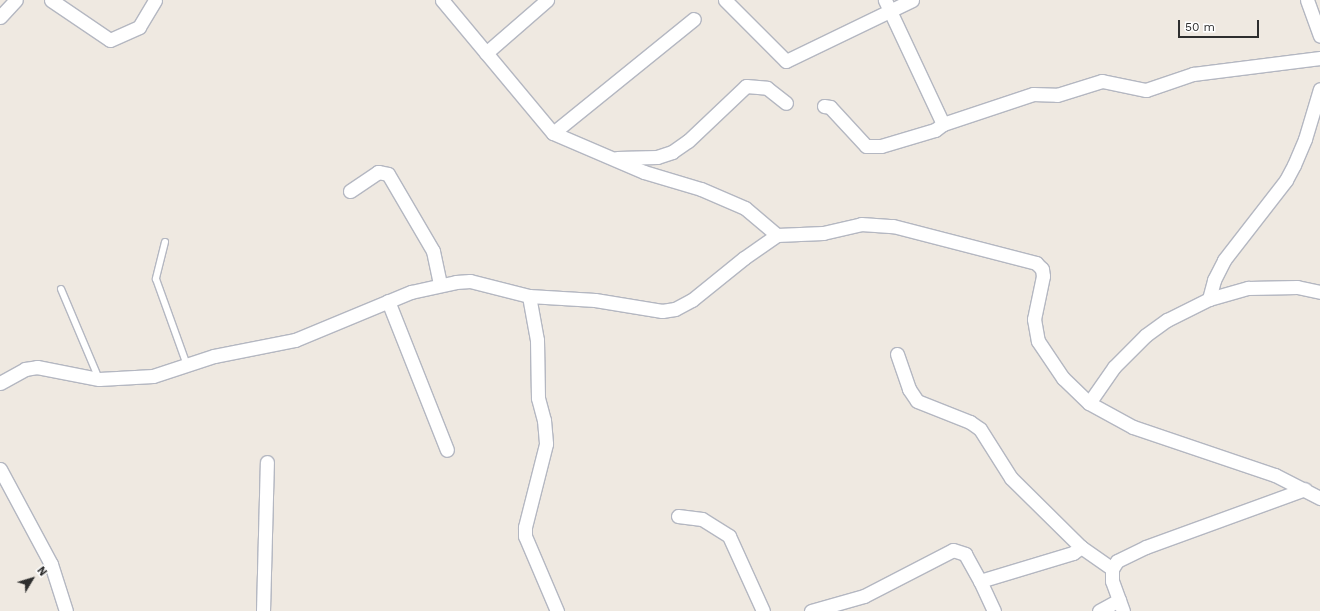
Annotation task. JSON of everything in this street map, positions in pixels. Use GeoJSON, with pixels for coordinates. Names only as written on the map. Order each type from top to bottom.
{"type":"FeatureCollection","features":[{"type":"Feature","properties":{"kind":"street"},"geometry":{"type":"LineString","coordinates":[[0,17],[16,0]]}},
{"type":"Feature","properties":{"kind":"street"},"geometry":{"type":"LineString","coordinates":[[51,0],[110,40],[140,27],[156,0]]}},
{"type":"Feature","properties":{"kind":"street"},"geometry":{"type":"LineString","coordinates":[[442,0],[553,133],[644,172],[701,188],[745,208],[778,235]]}},
{"type":"Feature","properties":{"kind":"street"},"geometry":{"type":"LineString","coordinates":[[486,53],[547,0]]}},
{"type":"Feature","properties":{"kind":"street"},"geometry":{"type":"LineString","coordinates":[[725,0],[786,61],[888,6],[912,0]]}},
{"type":"Feature","properties":{"kind":"street"},"geometry":{"type":"LineString","coordinates":[[1307,0],[1320,36]]}},
{"type":"Feature","properties":{"kind":"street"},"geometry":{"type":"LineString","coordinates":[[888,6],[943,124]]}},
{"type":"Feature","properties":{"kind":"street"},"geometry":{"type":"LineString","coordinates":[[553,133],[694,19]]}},
{"type":"Feature","properties":{"kind":"street"},"geometry":{"type":"LineString","coordinates":[[824,106],[830,108],[866,146],[881,146],[935,130],[943,124],[1033,94],[1057,95],[1102,81],[1146,90],[1193,74],[1320,58]]}},
{"type":"Feature","properties":{"kind":"street"},"geometry":{"type":"LineString","coordinates":[[611,158],[651,157],[672,152],[688,141],[746,86],[767,88],[786,103]]}},
{"type":"Feature","properties":{"kind":"street"},"geometry":{"type":"LineString","coordinates":[[1210,299],[1214,280],[1224,260],[1286,180],[1294,166],[1305,140],[1320,89]]}},
{"type":"Feature","properties":{"kind":"street"},"geometry":{"type":"LineString","coordinates":[[350,191],[378,172],[388,174],[433,251],[440,284]]}},
{"type":"Feature","properties":{"kind":"street"},"geometry":{"type":"LineString","coordinates":[[0,384],[25,369],[37,367],[99,379],[141,379],[233,352],[267,347],[295,340],[388,301],[440,284],[470,281],[529,296],[595,300],[662,311],[675,309],[692,300],[744,258],[778,235],[823,233],[861,224],[893,226],[1036,263],[1042,269],[1043,276],[1034,319],[1038,341],[1063,378],[1089,403],[1133,427],[1275,475],[1320,498]]}},
{"type":"Feature","properties":{"kind":"street"},"geometry":{"type":"LineString","coordinates":[[1089,403],[1114,367],[1146,335],[1167,320],[1210,299],[1248,288],[1297,287],[1320,292]]}},
{"type":"Feature","properties":{"kind":"street"},"geometry":{"type":"LineString","coordinates":[[529,296],[537,340],[538,398],[544,420],[546,444],[525,531],[557,611]]}},
{"type":"Feature","properties":{"kind":"street"},"geometry":{"type":"LineString","coordinates":[[388,301],[447,450]]}},
{"type":"Feature","properties":{"kind":"street"},"geometry":{"type":"LineString","coordinates":[[898,354],[909,390],[917,401],[970,422],[980,429],[1006,473],[1081,547],[1112,569]]}},
{"type":"Feature","properties":{"kind":"street"},"geometry":{"type":"LineString","coordinates":[[263,611],[267,462]]}},
{"type":"Feature","properties":{"kind":"street"},"geometry":{"type":"LineString","coordinates":[[0,468],[51,564],[66,611]]}},
{"type":"Feature","properties":{"kind":"street"},"geometry":{"type":"LineString","coordinates":[[1100,611],[1121,605],[1112,581],[1112,569],[1117,561],[1146,547],[1305,489]]}},
{"type":"Feature","properties":{"kind":"street"},"geometry":{"type":"LineString","coordinates":[[678,516],[702,519],[729,536],[763,611]]}},
{"type":"Feature","properties":{"kind":"street"},"geometry":{"type":"LineString","coordinates":[[980,581],[1073,553],[1081,547]]}},
{"type":"Feature","properties":{"kind":"street"},"geometry":{"type":"LineString","coordinates":[[811,611],[864,596],[953,550],[965,554],[994,611]]}},
{"type":"Feature","properties":{"kind":"lane"},"geometry":{"type":"LineString","coordinates":[[165,242],[156,279],[186,365]]}},
{"type":"Feature","properties":{"kind":"lane"},"geometry":{"type":"LineString","coordinates":[[61,289],[99,379]]}}]}
